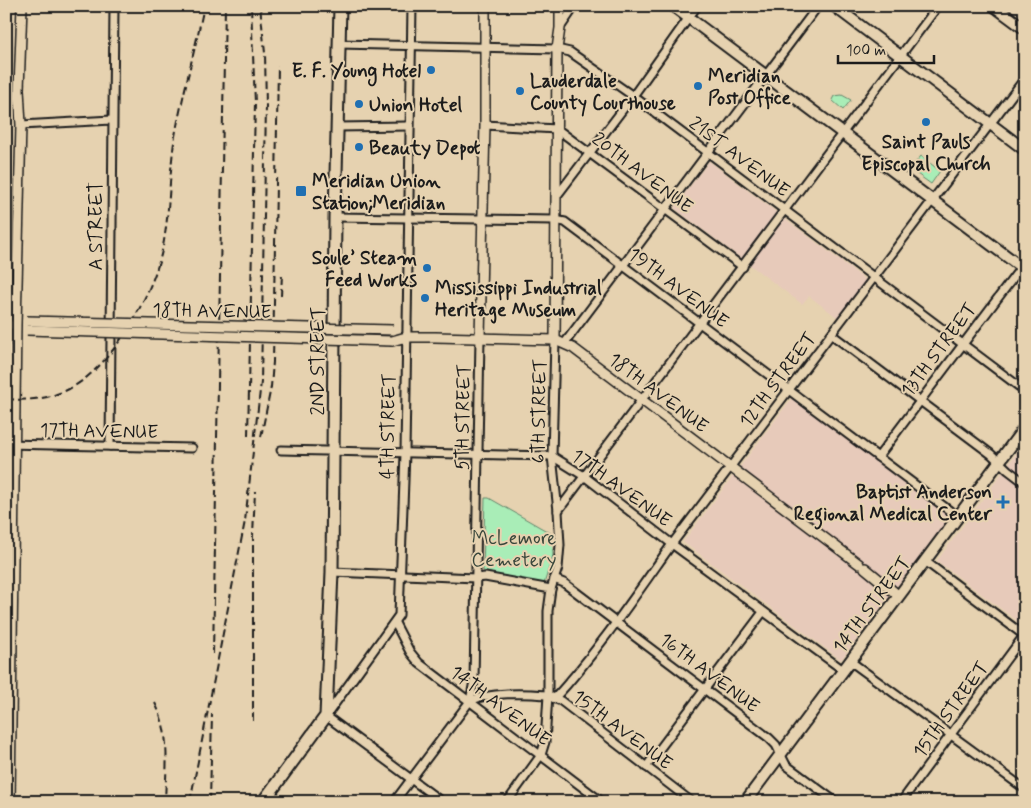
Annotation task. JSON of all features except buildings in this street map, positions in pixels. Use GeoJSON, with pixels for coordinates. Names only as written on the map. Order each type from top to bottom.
{"type":"FeatureCollection","features":[{"type":"Feature","properties":{"kind":"main road","name":"2ND STREET"},"geometry":{"type":"LineString","coordinates":[[326,716],[332,572],[335,217],[340,6]]}},
{"type":"Feature","properties":{"kind":"main road"},"geometry":{"type":"LineString","coordinates":[[673,6],[1023,266]]}},
{"type":"Feature","properties":{"kind":"main road"},"geometry":{"type":"LineString","coordinates":[[834,6],[1025,150]]}},
{"type":"Feature","properties":{"kind":"main road"},"geometry":{"type":"LineString","coordinates":[[994,6],[1025,29]]}},
{"type":"Feature","properties":{"kind":"main road","name":"14TH STREET"},"geometry":{"type":"LineString","coordinates":[[745,802],[1025,427]]}},
{"type":"Feature","properties":{"kind":"main road","name":"4TH STREET"},"geometry":{"type":"LineString","coordinates":[[266,797],[326,716]]}},
{"type":"Feature","properties":{"kind":"street"},"geometry":{"type":"LineString","coordinates":[[10,802],[10,444],[16,325],[22,6]]}},
{"type":"Feature","properties":{"kind":"street","name":"A STREET"},"geometry":{"type":"LineString","coordinates":[[110,446],[114,6]]}},
{"type":"Feature","properties":{"kind":"street","name":"4TH STREET"},"geometry":{"type":"LineString","coordinates":[[326,716],[399,615],[405,453],[412,6]]}},
{"type":"Feature","properties":{"kind":"street","name":"5TH STREET"},"geometry":{"type":"LineString","coordinates":[[394,802],[470,701],[474,681],[485,125],[485,6]]}},
{"type":"Feature","properties":{"kind":"street","name":"6TH STREET"},"geometry":{"type":"LineString","coordinates":[[507,802],[541,755],[545,742],[551,697],[548,611],[551,589],[560,556],[558,512],[552,456],[559,342],[555,220],[560,6]]}},
{"type":"Feature","properties":{"kind":"street"},"geometry":{"type":"LineString","coordinates":[[560,28],[575,6]]}},
{"type":"Feature","properties":{"kind":"street"},"geometry":{"type":"LineString","coordinates":[[556,197],[633,96],[697,6]]}},
{"type":"Feature","properties":{"kind":"street"},"geometry":{"type":"LineString","coordinates":[[559,342],[623,265],[818,6]]}},
{"type":"Feature","properties":{"kind":"street"},"geometry":{"type":"LineString","coordinates":[[558,512],[938,6]]}},
{"type":"Feature","properties":{"kind":"street","name":"21ST AVENUE"},"geometry":{"type":"LineString","coordinates":[[339,44],[484,46],[558,49],[570,52],[633,96],[1025,391]]}},
{"type":"Feature","properties":{"kind":"street","name":"12TH STREET"},"geometry":{"type":"LineString","coordinates":[[551,697],[568,684],[616,622],[672,544],[1025,78]]}},
{"type":"Feature","properties":{"kind":"street"},"geometry":{"type":"LineString","coordinates":[[21,125],[112,120]]}},
{"type":"Feature","properties":{"kind":"street"},"geometry":{"type":"LineString","coordinates":[[485,125],[557,129]]}},
{"type":"Feature","properties":{"kind":"street"},"geometry":{"type":"LineString","coordinates":[[337,126],[409,126]]}},
{"type":"Feature","properties":{"kind":"street","name":"20TH AVENUE"},"geometry":{"type":"LineString","coordinates":[[557,129],[743,267]]}},
{"type":"Feature","properties":{"kind":"street","name":"19TH AVENUE"},"geometry":{"type":"LineString","coordinates":[[335,217],[555,220],[565,222],[958,517]]}},
{"type":"Feature","properties":{"kind":"street","name":"13TH STREET"},"geometry":{"type":"LineString","coordinates":[[878,457],[1023,266]]}},
{"type":"Feature","properties":{"kind":"street","name":"18TH AVENUE"},"geometry":{"type":"LineString","coordinates":[[6,325],[392,341],[406,337],[559,342],[573,348],[643,400],[899,596]]}},
{"type":"Feature","properties":{"kind":"street","name":"18TH AVENUE"},"geometry":{"type":"LineString","coordinates":[[27,326],[393,330],[406,337]]}},
{"type":"Feature","properties":{"kind":"street"},"geometry":{"type":"LineString","coordinates":[[831,334],[991,454],[1025,483]]}},
{"type":"Feature","properties":{"kind":"street","name":"17TH AVENUE"},"geometry":{"type":"LineString","coordinates":[[10,444],[192,448]]}},
{"type":"Feature","properties":{"kind":"street","name":"17TH AVENUE"},"geometry":{"type":"LineString","coordinates":[[281,450],[552,456],[584,476],[672,544],[843,670]]}},
{"type":"Feature","properties":{"kind":"street"},"geometry":{"type":"LineString","coordinates":[[925,561],[1025,635]]}},
{"type":"Feature","properties":{"kind":"street"},"geometry":{"type":"LineString","coordinates":[[332,572],[485,577],[551,589]]}},
{"type":"Feature","properties":{"kind":"street","name":"16TH AVENUE"},"geometry":{"type":"LineString","coordinates":[[554,579],[564,583],[768,738],[776,745],[786,765],[836,802]]}},
{"type":"Feature","properties":{"kind":"street"},"geometry":{"type":"LineString","coordinates":[[646,767],[763,612]]}},
{"type":"Feature","properties":{"kind":"street","name":"14TH AVENUE"},"geometry":{"type":"LineString","coordinates":[[394,623],[410,652],[419,663],[602,802]]}},
{"type":"Feature","properties":{"kind":"street","name":"15TH STREET"},"geometry":{"type":"LineString","coordinates":[[901,802],[1025,635]]}},
{"type":"Feature","properties":{"kind":"street"},"geometry":{"type":"LineString","coordinates":[[850,661],[1025,789]]}},
{"type":"Feature","properties":{"kind":"street","name":"15TH AVENUE"},"geometry":{"type":"LineString","coordinates":[[470,701],[480,696],[497,694],[551,697],[561,701],[692,802]]}},
{"type":"Feature","properties":{"kind":"street"},"geometry":{"type":"LineString","coordinates":[[326,716],[442,802]]}},
{"type":"Feature","properties":{"kind":"street"},"geometry":{"type":"LineString","coordinates":[[266,797],[281,802]]}},
{"type":"Feature","properties":{"kind":"shaded area"},"geometry":{"type":"Polygon","coordinates":[[[709,161],[866,280],[838,318],[809,296],[802,304],[674,208],[709,161]]]}},
{"type":"Feature","properties":{"kind":"shaded area"},"geometry":{"type":"Polygon","coordinates":[[[792,398],[950,517],[841,660],[683,542],[792,398]]]}},
{"type":"Feature","properties":{"kind":"shaded area","name":"Baptist Anderson Regional Medical Center"},"geometry":{"type":"Polygon","coordinates":[[[1025,442],[1025,624],[1024,626],[937,561],[1025,442]]]}},
{"type":"Feature","properties":{"kind":"green space"},"geometry":{"type":"Polygon","coordinates":[[[842,95],[851,100],[843,110],[832,100],[834,96],[842,95]]]}},
{"type":"Feature","properties":{"kind":"green space"},"geometry":{"type":"Polygon","coordinates":[[[921,156],[940,171],[931,184],[910,169],[921,156]]]}},
{"type":"Feature","properties":{"kind":"green space","name":"McLemore Cemetery"},"geometry":{"type":"Polygon","coordinates":[[[485,498],[489,498],[552,534],[553,555],[544,584],[483,571],[485,498]]]}},
{"type":"Feature","properties":{"kind":"railway"},"geometry":{"type":"LineString","coordinates":[[6,399],[22,400],[46,397],[69,389],[85,378],[101,364],[116,346],[141,306],[151,285],[163,246],[175,136],[204,6]]}},
{"type":"Feature","properties":{"kind":"railway"},"geometry":{"type":"LineString","coordinates":[[213,654],[225,6]]}},
{"type":"Feature","properties":{"kind":"railway"},"geometry":{"type":"LineString","coordinates":[[248,436],[255,103],[251,6]]}},
{"type":"Feature","properties":{"kind":"railway"},"geometry":{"type":"LineString","coordinates":[[190,802],[245,521],[261,382],[266,106],[265,53],[260,6]]}},
{"type":"Feature","properties":{"kind":"railway"},"geometry":{"type":"LineString","coordinates":[[261,437],[271,387],[273,362],[278,66]]}},
{"type":"Feature","properties":{"kind":"railway"},"geometry":{"type":"LineString","coordinates":[[281,296],[282,274]]}},
{"type":"Feature","properties":{"kind":"railway"},"geometry":{"type":"LineString","coordinates":[[253,721],[253,536],[255,491]]}},
{"type":"Feature","properties":{"kind":"railway"},"geometry":{"type":"LineString","coordinates":[[155,703],[160,715],[165,739],[165,802]]}},
{"type":"Feature","properties":{"kind":"railway"},"geometry":{"type":"LineString","coordinates":[[210,802],[212,714]]}},
{"type":"Feature","properties":{"kind":"place","name":"E. F. Young Hotel"},"geometry":{"type":"Point","coordinates":[431,70]}},
{"type":"Feature","properties":{"kind":"place","name":"Meridian Post Office"},"geometry":{"type":"Point","coordinates":[698,86]}},
{"type":"Feature","properties":{"kind":"place","name":"Lauderdale County Courthouse"},"geometry":{"type":"Point","coordinates":[520,91]}},
{"type":"Feature","properties":{"kind":"place","name":"Union Hotel"},"geometry":{"type":"Point","coordinates":[359,104]}},
{"type":"Feature","properties":{"kind":"place","name":"Saint Pauls Episcopal Church"},"geometry":{"type":"Point","coordinates":[926,122]}},
{"type":"Feature","properties":{"kind":"place","name":"Beauty Depot"},"geometry":{"type":"Point","coordinates":[359,147]}},
{"type":"Feature","properties":{"kind":"place","name":"Meridian Union Station;Meridian"},"geometry":{"type":"Point","coordinates":[301,191]}},
{"type":"Feature","properties":{"kind":"place","name":"Soule’ Steam Feed Works"},"geometry":{"type":"Point","coordinates":[427,268]}},
{"type":"Feature","properties":{"kind":"place","name":"Mississippi Industrial Heritage Museum"},"geometry":{"type":"Point","coordinates":[425,298]}},
{"type":"Feature","properties":{"kind":"place","name":"Baptist Anderson Regional Medical Center"},"geometry":{"type":"Point","coordinates":[1003,502]}}]}
